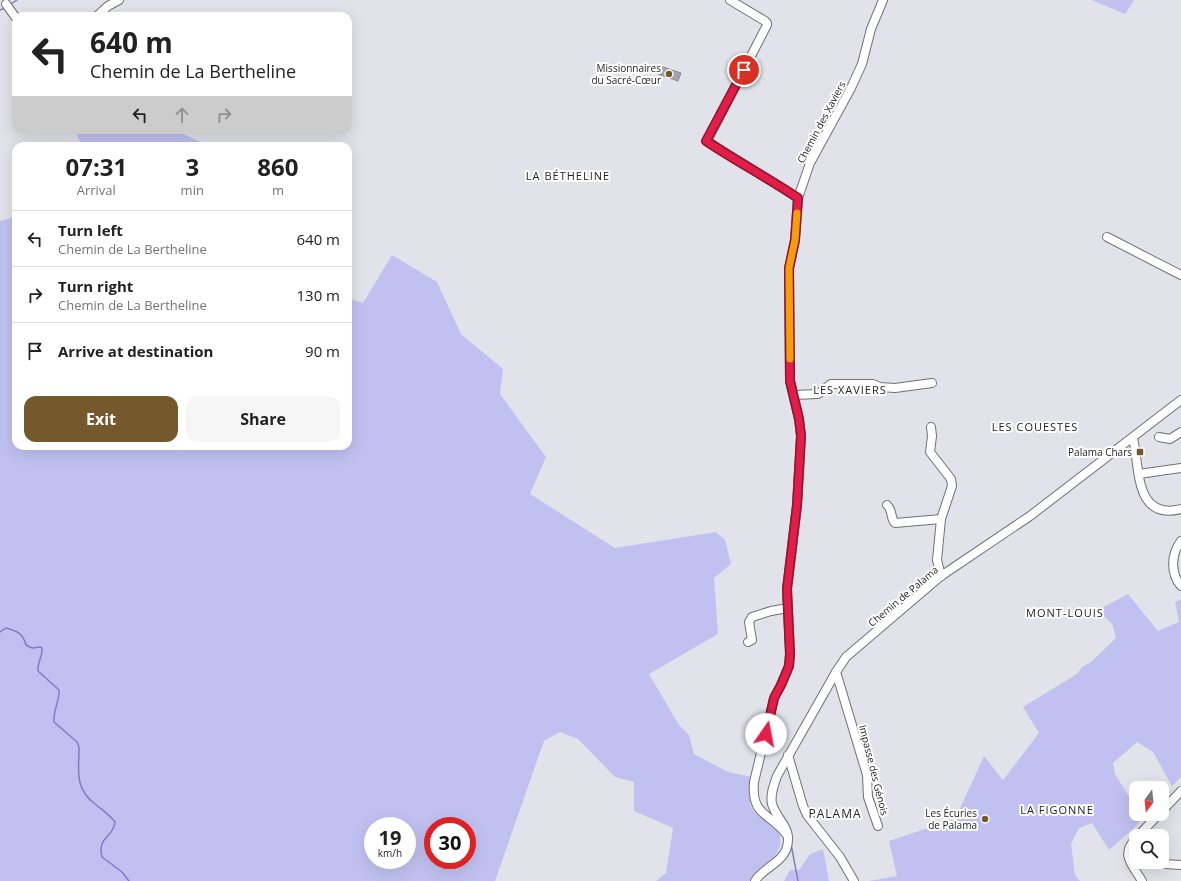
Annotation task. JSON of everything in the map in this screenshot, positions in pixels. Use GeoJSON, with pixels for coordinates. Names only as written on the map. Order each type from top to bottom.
{"type":"FeatureCollection","features":[{"type":"Feature","properties":{"kind":"street"},"geometry":{"type":"LineString","coordinates":[[101,12],[108,6],[119,0]]}},
{"type":"Feature","properties":{"kind":"street"},"geometry":{"type":"LineString","coordinates":[[730,0],[765,21],[767,25],[706,141],[798,198]]}},
{"type":"Feature","properties":{"kind":"street","name":"Chemin des Xaviers"},"geometry":{"type":"LineString","coordinates":[[788,834],[781,826],[757,807],[753,794],[754,782],[774,698],[789,666],[790,654],[787,589],[797,505],[801,436],[790,381],[789,268],[795,240],[798,198],[810,163],[851,88],[862,64],[871,29],[883,0]]}},
{"type":"Feature","properties":{"kind":"street"},"geometry":{"type":"LineString","coordinates":[[6,4],[12,12]]}},
{"type":"Feature","properties":{"kind":"street"},"geometry":{"type":"LineString","coordinates":[[1107,237],[1181,276]]}},
{"type":"Feature","properties":{"kind":"street"},"geometry":{"type":"LineString","coordinates":[[794,395],[818,394],[831,384],[873,384],[880,388],[895,388],[932,383]]}},
{"type":"Feature","properties":{"kind":"street","name":"Chemin de Palama"},"geometry":{"type":"LineString","coordinates":[[788,834],[784,823],[776,812],[772,803],[772,795],[777,776],[846,657],[941,576],[1030,516],[1181,400]]}},
{"type":"Feature","properties":{"kind":"street"},"geometry":{"type":"LineString","coordinates":[[931,427],[932,436],[930,452],[951,479],[952,486],[941,519],[937,560],[941,576]]}},
{"type":"Feature","properties":{"kind":"street"},"geometry":{"type":"LineString","coordinates":[[1159,436],[1170,438],[1181,432]]}},
{"type":"Feature","properties":{"kind":"street"},"geometry":{"type":"LineString","coordinates":[[1132,438],[1143,494],[1151,504],[1157,508],[1169,511],[1181,509]]}},
{"type":"Feature","properties":{"kind":"street"},"geometry":{"type":"LineString","coordinates":[[1139,474],[1181,468]]}},
{"type":"Feature","properties":{"kind":"street"},"geometry":{"type":"LineString","coordinates":[[887,505],[891,509],[892,520],[895,523],[941,519]]}},
{"type":"Feature","properties":{"kind":"street"},"geometry":{"type":"LineString","coordinates":[[1181,541],[1172,565],[1176,579],[1181,586]]}},
{"type":"Feature","properties":{"kind":"street"},"geometry":{"type":"LineString","coordinates":[[748,642],[752,640],[749,622],[752,618],[771,611],[788,608]]}},
{"type":"Feature","properties":{"kind":"street","name":"Impasse des Génois"},"geometry":{"type":"LineString","coordinates":[[836,672],[867,775],[868,797],[878,826]]}},
{"type":"Feature","properties":{"kind":"street"},"geometry":{"type":"LineString","coordinates":[[788,755],[803,806],[840,857],[854,881]]}},
{"type":"Feature","properties":{"kind":"street"},"geometry":{"type":"LineString","coordinates":[[1169,804],[1180,793]]}},
{"type":"Feature","properties":{"kind":"street"},"geometry":{"type":"LineString","coordinates":[[1145,829],[1152,821]]}},
{"type":"Feature","properties":{"kind":"street"},"geometry":{"type":"LineString","coordinates":[[756,881],[761,874],[782,857],[786,850],[788,834]]}},
{"type":"Feature","properties":{"kind":"street"},"geometry":{"type":"LineString","coordinates":[[1129,847],[1127,854],[1129,858]]}},
{"type":"Feature","properties":{"kind":"street"},"geometry":{"type":"LineString","coordinates":[[1169,864],[1181,864]]}},
{"type":"Feature","properties":{"kind":"street"},"geometry":{"type":"LineString","coordinates":[[1135,869],[1142,881]]}},
{"type":"Feature","properties":{"kind":"shaded area"},"geometry":{"type":"Polygon","coordinates":[[[1092,0],[1134,0],[1125,14],[1092,0]]]}},
{"type":"Feature","properties":{"kind":"shaded area"},"geometry":{"type":"Polygon","coordinates":[[[77,134],[184,134],[200,142],[80,142],[77,134]]]}},
{"type":"Feature","properties":{"kind":"shaded area"},"geometry":{"type":"Polygon","coordinates":[[[12,217],[12,450],[352,450],[352,299],[363,303],[392,255],[437,282],[461,334],[503,369],[500,394],[546,457],[530,494],[615,548],[716,532],[725,540],[731,564],[714,578],[718,634],[649,674],[679,725],[689,735],[694,754],[728,772],[752,777],[750,797],[752,808],[757,815],[771,823],[778,831],[781,839],[780,847],[771,862],[752,881],[656,881],[666,873],[673,828],[634,811],[634,782],[615,777],[578,739],[560,732],[544,741],[495,881],[0,881],[0,219],[1,221],[12,217]]]}},
{"type":"Feature","properties":{"kind":"shaded area"},"geometry":{"type":"Polygon","coordinates":[[[1128,594],[1158,631],[1179,622],[1175,602],[1181,599],[1181,777],[1172,786],[1153,752],[1137,742],[1113,763],[1115,774],[1129,797],[1129,821],[1140,821],[1133,829],[1129,829],[1129,832],[1109,850],[1092,823],[1079,828],[1071,844],[1075,875],[1080,881],[869,881],[897,876],[889,841],[955,819],[984,756],[1003,780],[1039,733],[1023,707],[1077,674],[1082,667],[1091,662],[1116,638],[1112,624],[1098,610],[1128,594]]]}},
{"type":"Feature","properties":{"kind":"shaded area"},"geometry":{"type":"Polygon","coordinates":[[[823,849],[829,881],[784,881],[790,870],[799,870],[810,854],[823,849]]]}},
{"type":"Feature","properties":{"kind":"building","name":"Missionnaires du Sacré-Cœur"},"geometry":{"type":"Polygon","coordinates":[[[660,66],[681,73],[678,81],[658,74],[660,66]]]}},
{"type":"Feature","properties":{"kind":"waterway"},"geometry":{"type":"LineString","coordinates":[[11,4],[17,0]]}},
{"type":"Feature","properties":{"kind":"waterway"},"geometry":{"type":"LineString","coordinates":[[0,10],[5,8]]}},
{"type":"Feature","properties":{"kind":"waterway"},"geometry":{"type":"LineString","coordinates":[[0,632],[6,628],[13,630],[21,635],[26,645],[32,648],[42,648],[38,671],[59,690],[54,713],[54,722],[77,742],[79,747],[79,778],[84,792],[88,798],[108,814],[115,822],[114,828],[103,841],[101,850],[102,857],[122,872],[129,881]]}},
{"type":"Feature","properties":{"kind":"waterway"},"geometry":{"type":"LineString","coordinates":[[791,844],[798,881]]}},
{"type":"Feature","properties":{"kind":"slow traffic"},"geometry":{"type":"LineString","coordinates":[[790,359],[789,268],[795,240],[797,213]]}},
{"type":"Feature","properties":{"kind":"place","name":"Missionnaires du Sacré-Cœur"},"geometry":{"type":"Point","coordinates":[669,74]}},
{"type":"Feature","properties":{"kind":"place","name":"Palama Chars"},"geometry":{"type":"Point","coordinates":[1140,452]}},
{"type":"Feature","properties":{"kind":"place","name":"Les Écuries de Palama"},"geometry":{"type":"Point","coordinates":[985,819]}},
{"type":"Feature","properties":{"kind":"district","name":"LA BÉTHELINE"},"geometry":{"type":"Point","coordinates":[568,175]}},
{"type":"Feature","properties":{"kind":"district","name":"LES XAVIERS"},"geometry":{"type":"Point","coordinates":[850,389]}},
{"type":"Feature","properties":{"kind":"district","name":"LES COUESTES"},"geometry":{"type":"Point","coordinates":[1035,426]}},
{"type":"Feature","properties":{"kind":"district","name":"MONT-LOUIS"},"geometry":{"type":"Point","coordinates":[1065,612]}},
{"type":"Feature","properties":{"kind":"district","name":"LA FIGONNE"},"geometry":{"type":"Point","coordinates":[1057,809]}},
{"type":"Feature","properties":{"kind":"district","name":"PALAMA"},"geometry":{"type":"Point","coordinates":[835,813]}},
{"type":"Feature","properties":{"kind":"route"},"geometry":{"type":"LineString","coordinates":[[744,70],[706,141],[798,198],[795,240],[789,268],[790,381],[799,419],[801,436],[797,505],[787,589],[790,654],[789,666],[774,698],[766,734]]}}]}
